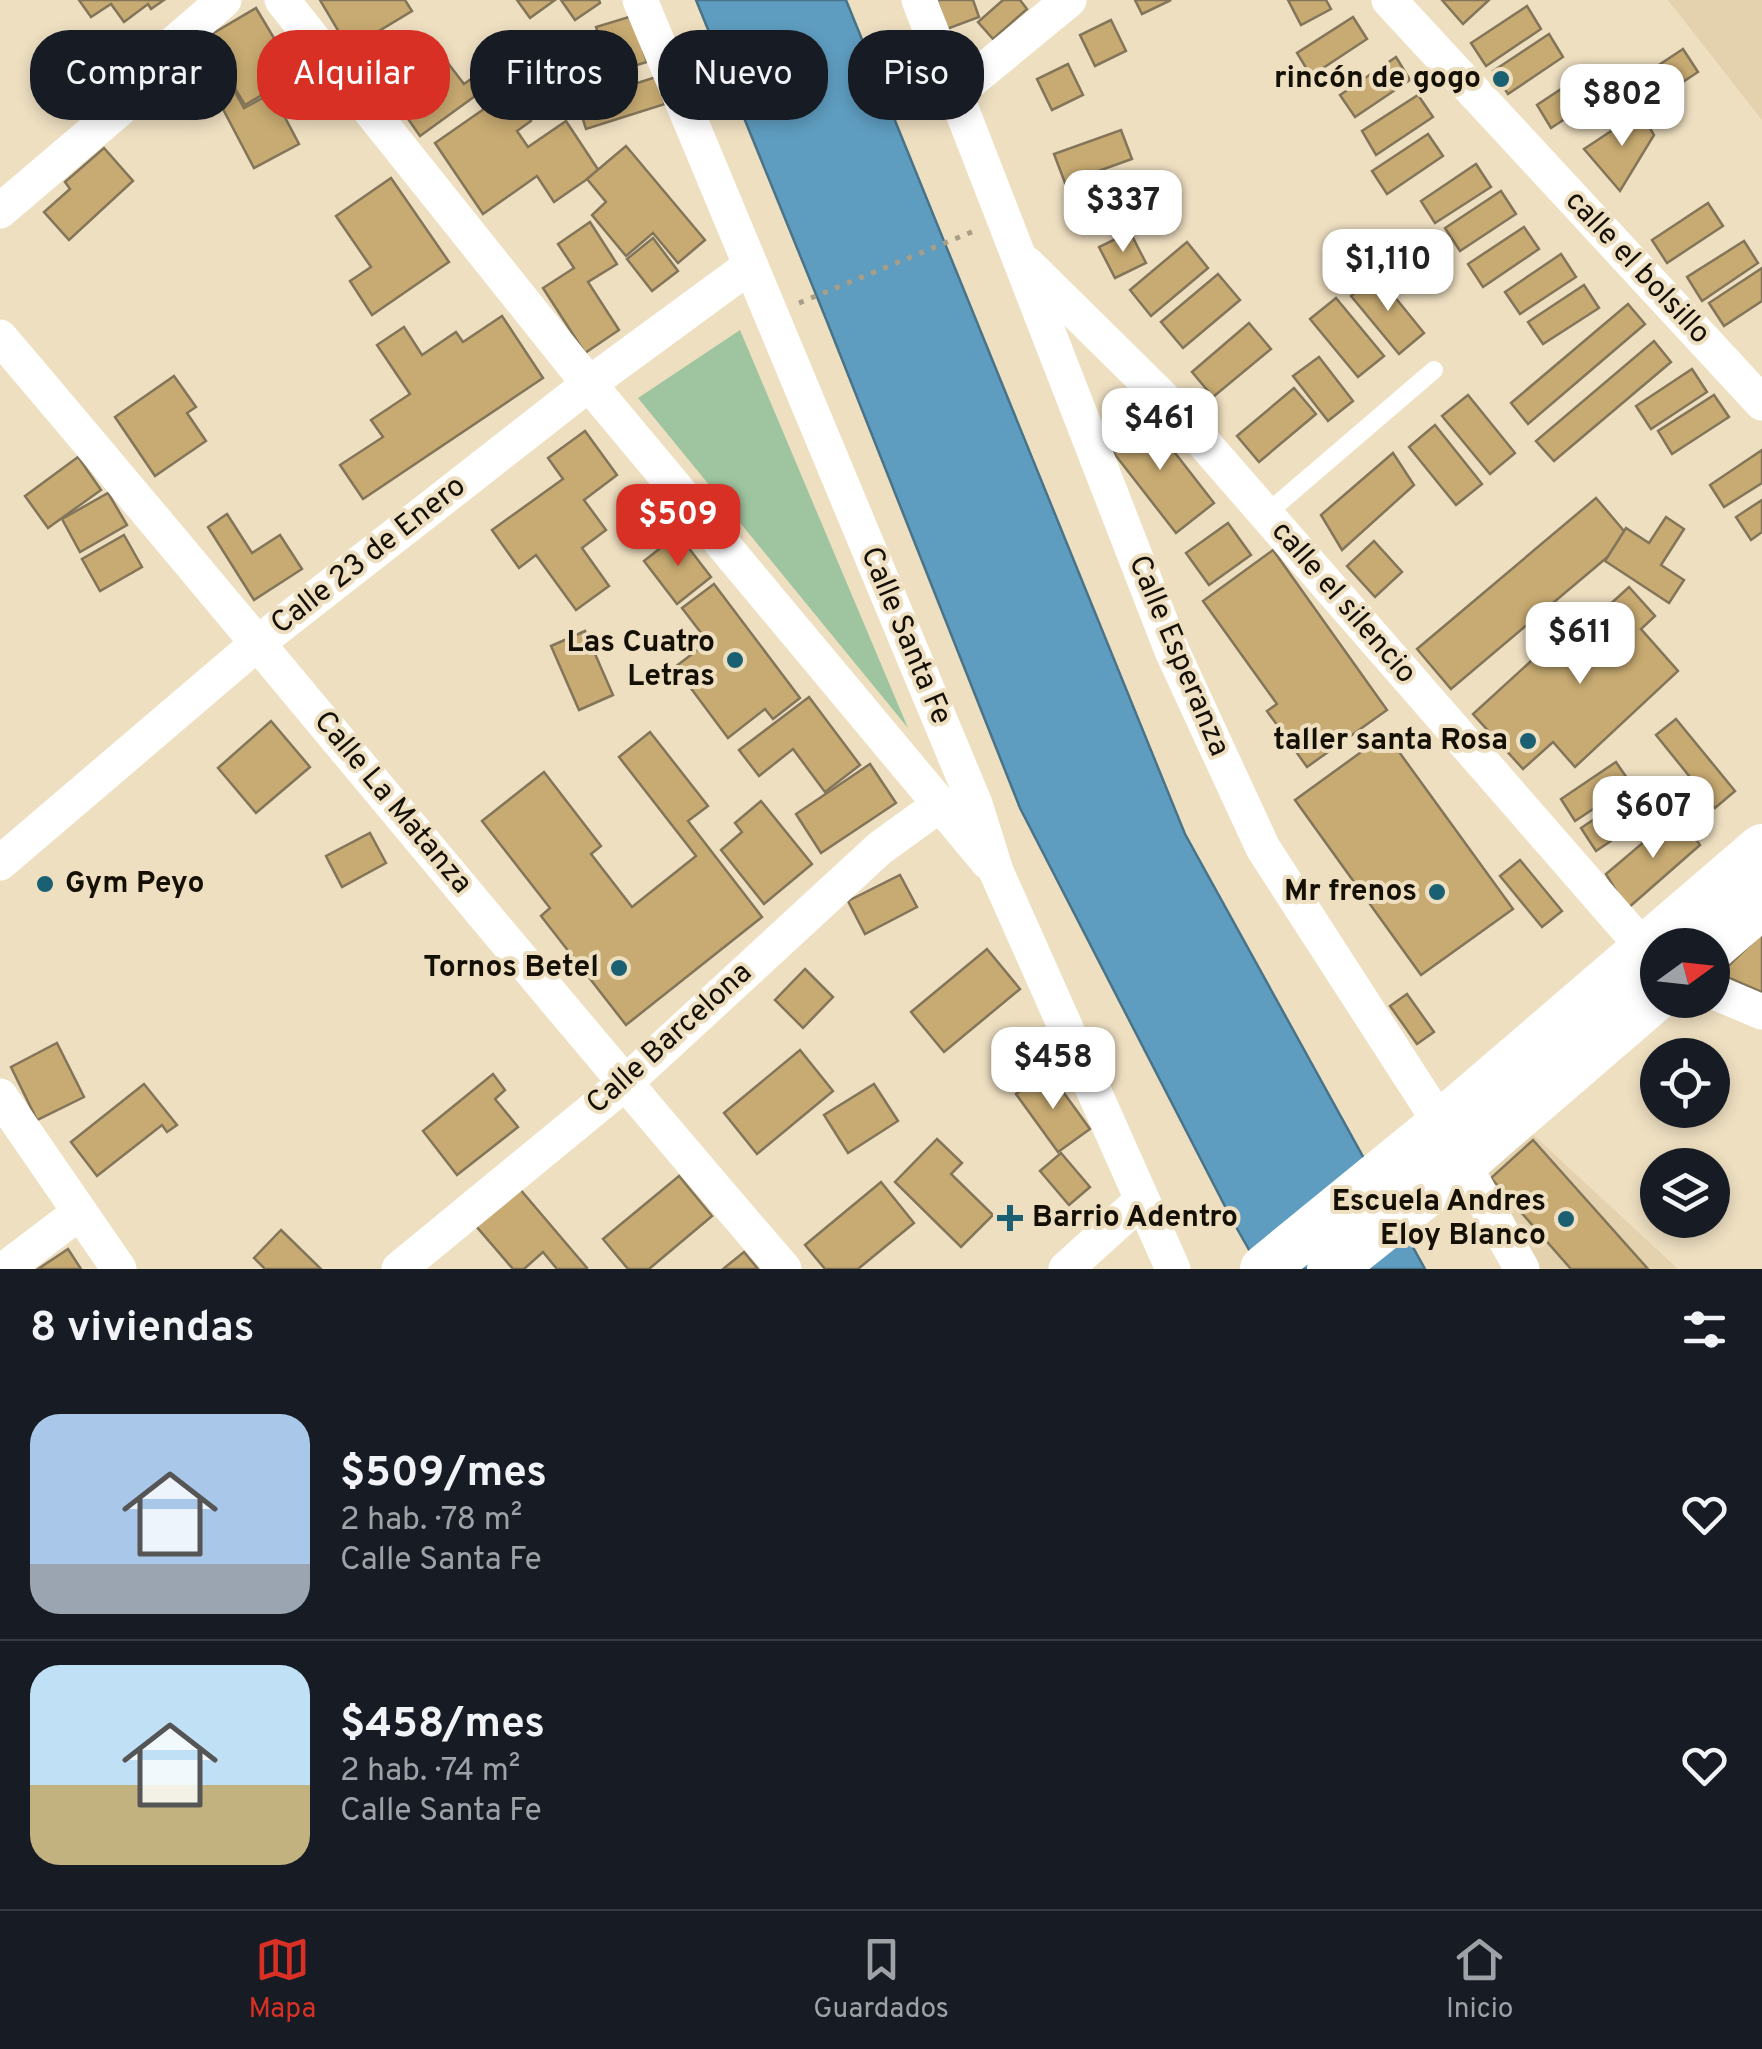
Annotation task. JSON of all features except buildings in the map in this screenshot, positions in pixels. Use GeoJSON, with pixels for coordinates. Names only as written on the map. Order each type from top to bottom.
{"type":"FeatureCollection","features":[{"type":"Feature","properties":{"kind":"street"},"geometry":{"type":"LineString","coordinates":[[0,211],[121,108],[156,59],[224,0]]}},
{"type":"Feature","properties":{"kind":"street"},"geometry":{"type":"LineString","coordinates":[[282,0],[589,384],[996,871]]}},
{"type":"Feature","properties":{"kind":"street","name":"Calle Santa Fe"},"geometry":{"type":"LineString","coordinates":[[640,0],[975,804],[996,871],[1173,1269]]}},
{"type":"Feature","properties":{"kind":"street","name":"Calle Esperanza"},"geometry":{"type":"LineString","coordinates":[[919,0],[931,30]]}},
{"type":"Feature","properties":{"kind":"street"},"geometry":{"type":"LineString","coordinates":[[984,70],[1068,0]]}},
{"type":"Feature","properties":{"kind":"street","name":"calle el bolsillo"},"geometry":{"type":"LineString","coordinates":[[1389,0],[1762,403]]}},
{"type":"Feature","properties":{"kind":"street","name":"Calle Esperanza"},"geometry":{"type":"LineString","coordinates":[[966,120],[1172,651],[1263,848],[1522,1269]]}},
{"type":"Feature","properties":{"kind":"street","name":"calle el silencio"},"geometry":{"type":"LineString","coordinates":[[1019,256],[1176,410],[1640,940]]}},
{"type":"Feature","properties":{"kind":"street","name":"Calle 23 de Enero"},"geometry":{"type":"LineString","coordinates":[[0,863],[259,642],[589,384],[750,266]]}},
{"type":"Feature","properties":{"kind":"street","name":"Calle La Matanza"},"geometry":{"type":"LineString","coordinates":[[4,348],[259,642],[624,1084],[784,1269]]}},
{"type":"Feature","properties":{"kind":"street","name":"Calle Barcelona"},"geometry":{"type":"LineString","coordinates":[[399,1269],[624,1084],[880,848],[938,806]]}},
{"type":"Feature","properties":{"kind":"street"},"geometry":{"type":"LineString","coordinates":[[1677,928],[1762,848]]}},
{"type":"Feature","properties":{"kind":"street"},"geometry":{"type":"LineString","coordinates":[[1730,932],[1762,904]]}},
{"type":"Feature","properties":{"kind":"street"},"geometry":{"type":"LineString","coordinates":[[1331,1269],[1447,1148],[1640,964]]}},
{"type":"Feature","properties":{"kind":"street"},"geometry":{"type":"LineString","coordinates":[[1730,999],[1762,1012]]}},
{"type":"Feature","properties":{"kind":"street"},"geometry":{"type":"LineString","coordinates":[[1264,1269],[1447,1148],[1640,1007]]}},
{"type":"Feature","properties":{"kind":"street"},"geometry":{"type":"LineString","coordinates":[[0,1096],[119,1269]]}},
{"type":"Feature","properties":{"kind":"street"},"geometry":{"type":"LineString","coordinates":[[1066,1269],[1141,1201]]}},
{"type":"Feature","properties":{"kind":"street"},"geometry":{"type":"LineString","coordinates":[[5,1269],[80,1212]]}},
{"type":"Feature","properties":{"kind":"lane"},"geometry":{"type":"LineString","coordinates":[[1266,514],[1434,370]]}},
{"type":"Feature","properties":{"kind":"path"},"geometry":{"type":"LineString","coordinates":[[770,315],[1004,218]]}},
{"type":"Feature","properties":{"kind":"shaded area"},"geometry":{"type":"Polygon","coordinates":[[[1668,0],[1762,0],[1762,120],[1668,0]]]}},
{"type":"Feature","properties":{"kind":"shaded area","name":"Escuela Andres Eloy Blanco"},"geometry":{"type":"Polygon","coordinates":[[[1528,1130],[1640,1234],[1640,1238],[1678,1269],[1535,1269],[1483,1169],[1528,1130]]]}},
{"type":"Feature","properties":{"kind":"green space"},"geometry":{"type":"Polygon","coordinates":[[[740,330],[908,728],[638,398],[740,330]]]}},
{"type":"Feature","properties":{"kind":"water"},"geometry":{"type":"Polygon","coordinates":[[[696,0],[846,0],[858,30],[848,30],[848,120],[895,120],[1185,834],[1425,1269],[1260,1269],[1020,808],[745,120],[828,120],[828,30],[708,30],[696,0]]]}},
{"type":"Feature","properties":{"kind":"place","name":"rincón de gogo"},"geometry":{"type":"Point","coordinates":[1501,79]}},
{"type":"Feature","properties":{"kind":"place","name":"Las Cuatro Letras"},"geometry":{"type":"Point","coordinates":[735,660]}},
{"type":"Feature","properties":{"kind":"place","name":"taller santa Rosa"},"geometry":{"type":"Point","coordinates":[1528,741]}},
{"type":"Feature","properties":{"kind":"place","name":"Gym Peyo"},"geometry":{"type":"Point","coordinates":[45,884]}},
{"type":"Feature","properties":{"kind":"place","name":"Mr frenos"},"geometry":{"type":"Point","coordinates":[1437,892]}},
{"type":"Feature","properties":{"kind":"place","name":"Tornos Betel"},"geometry":{"type":"Point","coordinates":[619,968]}},
{"type":"Feature","properties":{"kind":"place","name":"Barrio Adentro"},"geometry":{"type":"Point","coordinates":[1010,1218]}},
{"type":"Feature","properties":{"kind":"place","name":"Escuela Andres Eloy Blanco"},"geometry":{"type":"Point","coordinates":[1566,1219]}}]}
